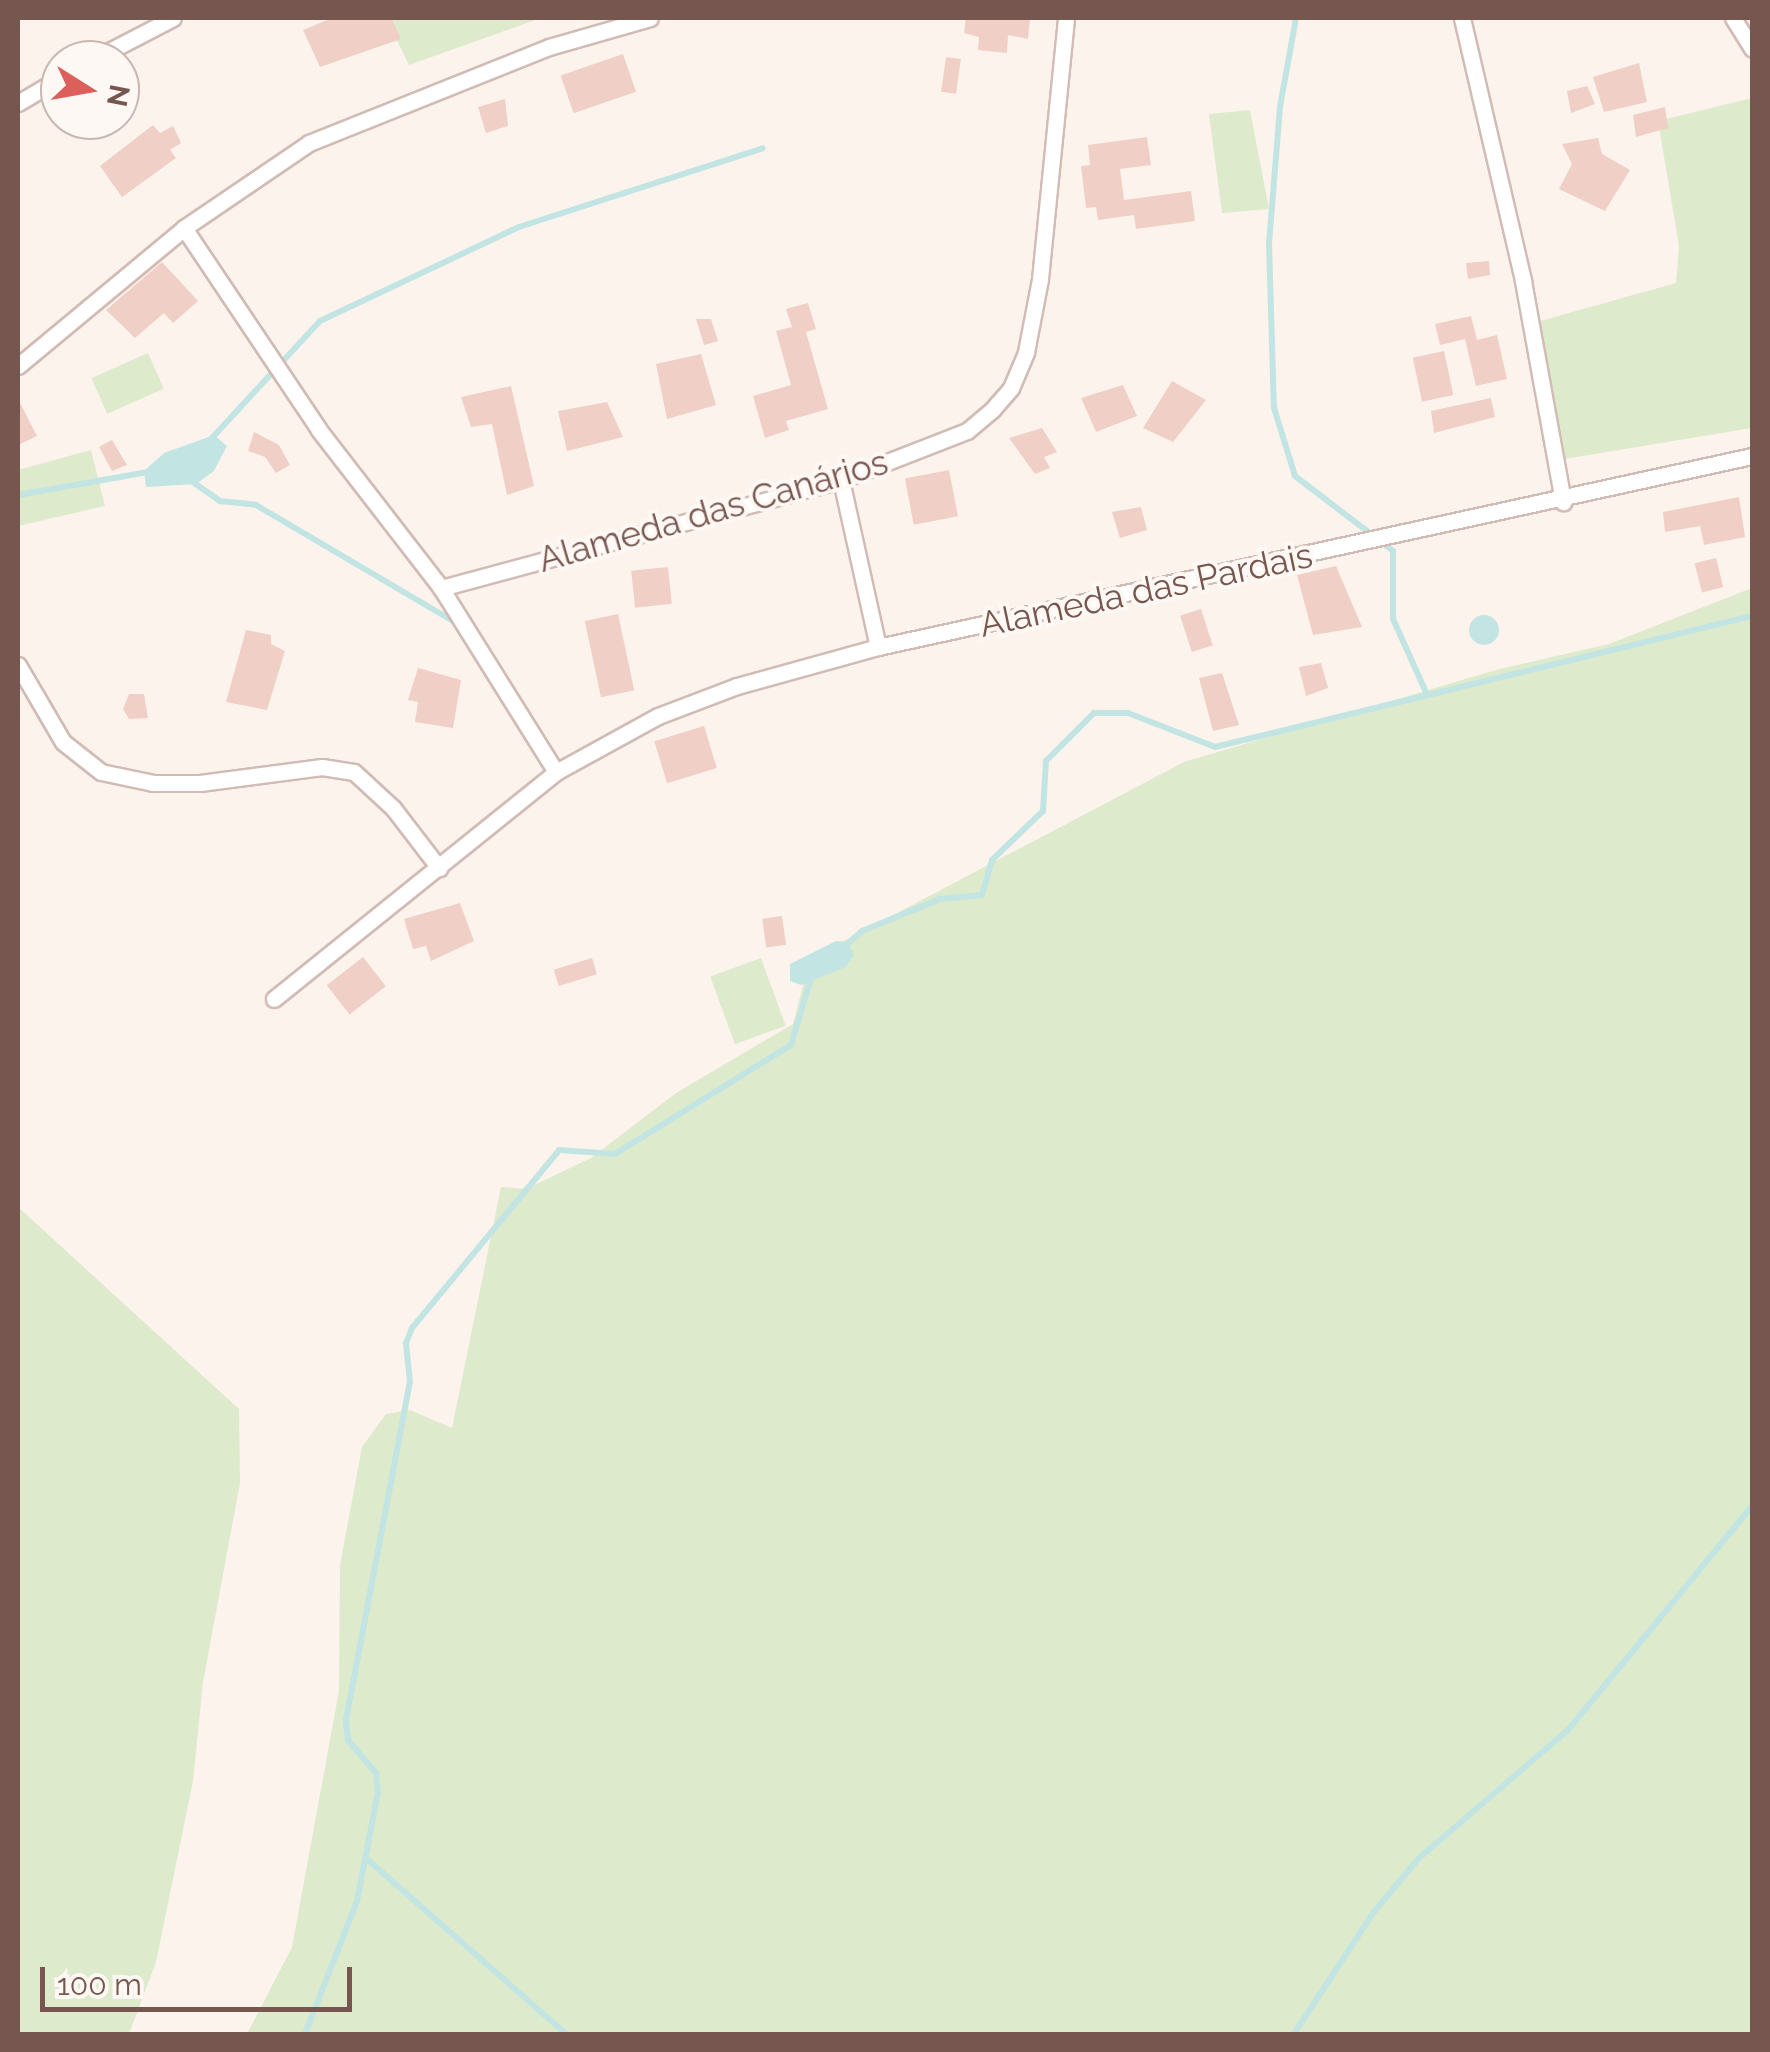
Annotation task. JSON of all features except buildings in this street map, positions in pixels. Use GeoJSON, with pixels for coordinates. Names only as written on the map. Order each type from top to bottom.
{"type":"FeatureCollection","features":[{"type":"Feature","properties":{"kind":"street"},"geometry":{"type":"LineString","coordinates":[[131,40],[173,18]]}},
{"type":"Feature","properties":{"kind":"street"},"geometry":{"type":"LineString","coordinates":[[18,366],[184,228],[309,143],[550,47],[650,18]]}},
{"type":"Feature","properties":{"kind":"street","name":"Alameda das Canários"},"geometry":{"type":"LineString","coordinates":[[440,588],[840,480],[966,431],[1012,388],[1040,280],[1066,18]]}},
{"type":"Feature","properties":{"kind":"street"},"geometry":{"type":"LineString","coordinates":[[1462,18],[1524,281],[1563,502]]}},
{"type":"Feature","properties":{"kind":"street"},"geometry":{"type":"LineString","coordinates":[[1733,18],[1752,48]]}},
{"type":"Feature","properties":{"kind":"street"},"geometry":{"type":"LineString","coordinates":[[18,103],[40,90]]}},
{"type":"Feature","properties":{"kind":"street"},"geometry":{"type":"LineString","coordinates":[[184,228],[319,430],[440,588],[556,772]]}},
{"type":"Feature","properties":{"kind":"street","name":"Alameda das Pardais"},"geometry":{"type":"LineString","coordinates":[[274,999],[556,772],[658,716],[736,686],[878,647],[1563,502],[1752,456]]}},
{"type":"Feature","properties":{"kind":"street"},"geometry":{"type":"LineString","coordinates":[[840,480],[878,647]]}},
{"type":"Feature","properties":{"kind":"street"},"geometry":{"type":"LineString","coordinates":[[18,665],[63,742],[101,772],[153,783],[322,766],[354,772],[393,808],[439,868]]}},
{"type":"Feature","properties":{"kind":"green space"},"geometry":{"type":"Polygon","coordinates":[[[386,18],[541,18],[409,65],[386,18]]]}},
{"type":"Feature","properties":{"kind":"green space"},"geometry":{"type":"Polygon","coordinates":[[[1752,98],[1752,428],[1546,462],[1550,405],[1537,322],[1676,283],[1679,246],[1658,121],[1752,98]]]}},
{"type":"Feature","properties":{"kind":"green space"},"geometry":{"type":"Polygon","coordinates":[[[1250,110],[1269,209],[1222,213],[1209,114],[1250,110]]]}},
{"type":"Feature","properties":{"kind":"green space"},"geometry":{"type":"Polygon","coordinates":[[[148,353],[164,389],[107,414],[91,378],[148,353]]]}},
{"type":"Feature","properties":{"kind":"green space"},"geometry":{"type":"Polygon","coordinates":[[[91,450],[105,506],[18,526],[18,470],[91,450]]]}},
{"type":"Feature","properties":{"kind":"green space"},"geometry":{"type":"Polygon","coordinates":[[[1752,588],[1752,2034],[247,2034],[292,1947],[339,1691],[340,1565],[362,1447],[386,1414],[410,1410],[452,1428],[501,1187],[526,1189],[591,1158],[676,1093],[793,1024],[806,974],[823,952],[1184,762],[1496,670],[1609,644],[1752,588]]]}},
{"type":"Feature","properties":{"kind":"green space"},"geometry":{"type":"Polygon","coordinates":[[[761,958],[786,1026],[735,1044],[710,976],[761,958]]]}},
{"type":"Feature","properties":{"kind":"green space"},"geometry":{"type":"Polygon","coordinates":[[[18,1207],[239,1409],[240,1483],[203,1682],[193,1781],[156,1962],[129,2034],[18,2034],[18,1207]]]}},
{"type":"Feature","properties":{"kind":"water"},"geometry":{"type":"Polygon","coordinates":[[[214,435],[227,446],[214,471],[196,484],[146,487],[144,471],[164,453],[214,435]]]}},
{"type":"Feature","properties":{"kind":"water"},"geometry":{"type":"Polygon","coordinates":[[[1484,615],[1495,619],[1499,630],[1495,641],[1484,645],[1473,641],[1469,630],[1473,619],[1484,615]]]}},
{"type":"Feature","properties":{"kind":"water"},"geometry":{"type":"Polygon","coordinates":[[[836,941],[848,942],[854,956],[844,968],[801,985],[790,981],[790,964],[836,941]]]}},
{"type":"Feature","properties":{"kind":"waterway"},"geometry":{"type":"LineString","coordinates":[[1296,18],[1280,107],[1269,243],[1274,408],[1295,476],[1393,551],[1393,619],[1426,692]]}},
{"type":"Feature","properties":{"kind":"waterway"},"geometry":{"type":"LineString","coordinates":[[211,439],[320,321],[519,227],[763,148]]}},
{"type":"Feature","properties":{"kind":"waterway"},"geometry":{"type":"LineString","coordinates":[[18,495],[148,472]]}},
{"type":"Feature","properties":{"kind":"waterway"},"geometry":{"type":"LineString","coordinates":[[190,480],[220,501],[256,505],[453,621]]}},
{"type":"Feature","properties":{"kind":"waterway"},"geometry":{"type":"LineString","coordinates":[[842,949],[862,931],[940,899],[982,895],[992,860],[1043,811],[1046,761],[1094,713],[1128,713],[1215,747],[1752,616]]}},
{"type":"Feature","properties":{"kind":"waterway"},"geometry":{"type":"LineString","coordinates":[[305,2034],[357,1901],[378,1792],[376,1773],[348,1740],[346,1720],[410,1382],[406,1343],[412,1328],[559,1150],[615,1154],[791,1045],[811,978]]}},
{"type":"Feature","properties":{"kind":"waterway"},"geometry":{"type":"LineString","coordinates":[[1294,2034],[1373,1913],[1418,1859],[1568,1730],[1752,1506]]}},
{"type":"Feature","properties":{"kind":"waterway"},"geometry":{"type":"LineString","coordinates":[[367,1859],[566,2034]]}}]}
